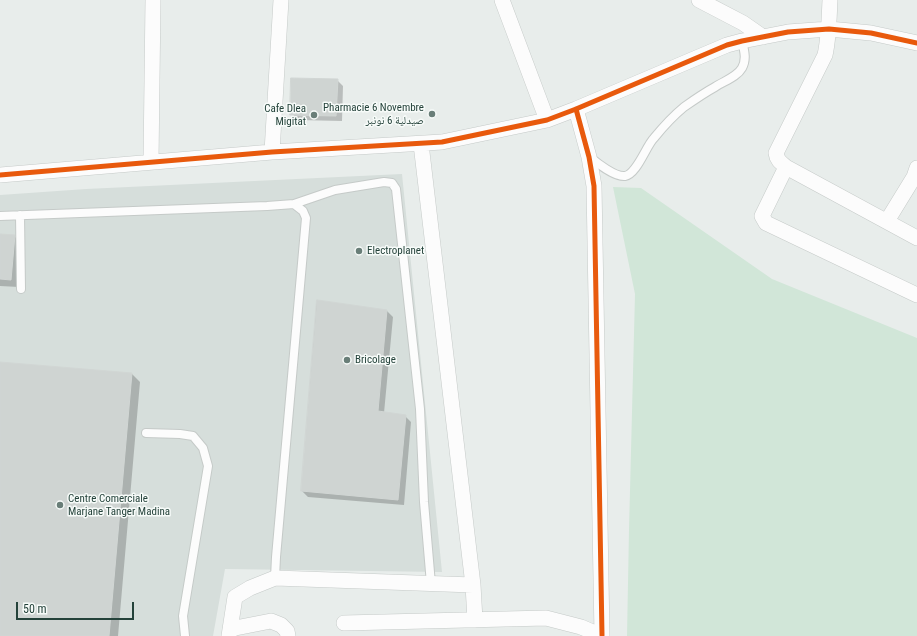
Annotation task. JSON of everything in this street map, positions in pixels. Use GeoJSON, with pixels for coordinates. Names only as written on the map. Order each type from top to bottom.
{"type":"FeatureCollection","features":[{"type":"Feature","properties":{"kind":"street"},"geometry":{"type":"LineString","coordinates":[[151,162],[153,0]]}},
{"type":"Feature","properties":{"kind":"street"},"geometry":{"type":"LineString","coordinates":[[272,152],[281,0]]}},
{"type":"Feature","properties":{"kind":"street"},"geometry":{"type":"LineString","coordinates":[[502,0],[547,120]]}},
{"type":"Feature","properties":{"kind":"street"},"geometry":{"type":"LineString","coordinates":[[699,0],[744,23],[763,37]]}},
{"type":"Feature","properties":{"kind":"street"},"geometry":{"type":"LineString","coordinates":[[830,0],[828,43],[825,55],[776,153],[778,161],[917,238]]}},
{"type":"Feature","properties":{"kind":"street"},"geometry":{"type":"LineString","coordinates":[[0,175],[272,152],[442,142],[547,120],[727,45],[742,41],[788,32],[829,29],[871,33],[917,43]]}},
{"type":"Feature","properties":{"kind":"street"},"geometry":{"type":"LineString","coordinates":[[344,623],[546,618],[581,627],[602,636],[594,186],[589,157],[576,109]]}},
{"type":"Feature","properties":{"kind":"street"},"geometry":{"type":"LineString","coordinates":[[421,144],[473,585],[475,620]]}},
{"type":"Feature","properties":{"kind":"street"},"geometry":{"type":"LineString","coordinates":[[786,166],[762,216],[766,223],[917,296]]}},
{"type":"Feature","properties":{"kind":"street"},"geometry":{"type":"LineString","coordinates":[[887,221],[916,174]]}},
{"type":"Feature","properties":{"kind":"street"},"geometry":{"type":"LineString","coordinates":[[288,636],[281,625],[271,621],[230,633],[234,597],[250,588],[275,578],[473,585]]}},
{"type":"Feature","properties":{"kind":"lane"},"geometry":{"type":"LineString","coordinates":[[589,157],[618,175],[624,176],[630,174],[642,159],[652,140],[672,118],[683,108],[740,71],[745,62],[742,41]]}},
{"type":"Feature","properties":{"kind":"lane"},"geometry":{"type":"LineString","coordinates":[[0,216],[294,204],[336,190],[384,182],[392,183],[396,189],[420,409],[424,502],[431,584]]}},
{"type":"Feature","properties":{"kind":"lane"},"geometry":{"type":"LineString","coordinates":[[275,578],[306,218],[303,211],[294,204]]}},
{"type":"Feature","properties":{"kind":"lane"},"geometry":{"type":"LineString","coordinates":[[20,215],[21,289]]}},
{"type":"Feature","properties":{"kind":"lane"},"geometry":{"type":"LineString","coordinates":[[146,433],[193,436],[203,448],[208,466],[183,616],[185,636]]}},
{"type":"Feature","properties":{"kind":"shaded area"},"geometry":{"type":"Polygon","coordinates":[[[402,174],[442,572],[225,569],[213,636],[0,636],[0,195],[86,189],[402,174]]]}},
{"type":"Feature","properties":{"kind":"green space"},"geometry":{"type":"Polygon","coordinates":[[[613,187],[641,188],[772,279],[917,338],[917,636],[627,636],[635,294],[613,187]]]}},
{"type":"Feature","properties":{"kind":"building"},"geometry":{"type":"Polygon","coordinates":[[[291,78],[338,79],[336,116],[290,115],[291,78]]]}},
{"type":"Feature","properties":{"kind":"building"},"geometry":{"type":"Polygon","coordinates":[[[0,234],[15,235],[11,280],[0,279],[0,234]]]}},
{"type":"Feature","properties":{"kind":"building","name":"Bricolage"},"geometry":{"type":"Polygon","coordinates":[[[317,300],[387,310],[378,411],[406,415],[398,500],[301,491],[317,300]]]}},
{"type":"Feature","properties":{"kind":"building","name":"Centre Comerciale Marjane Tanger Madina"},"geometry":{"type":"Polygon","coordinates":[[[0,362],[132,373],[109,636],[0,636],[0,362]]]}},
{"type":"Feature","properties":{"kind":"cycle path"},"geometry":{"type":"LineString","coordinates":[[0,175],[272,152],[442,142],[547,120],[727,45],[742,41],[788,32],[829,29],[871,33],[917,43]]}},
{"type":"Feature","properties":{"kind":"cycle path"},"geometry":{"type":"LineString","coordinates":[[576,109],[589,157],[594,186],[602,635]]}},
{"type":"Feature","properties":{"kind":"place","name":"Pharmacie 6 Novembre صيدلية 6 نونبر"},"geometry":{"type":"Point","coordinates":[432,114]}},
{"type":"Feature","properties":{"kind":"place","name":"Cafe Dlea Migitat"},"geometry":{"type":"Point","coordinates":[314,115]}},
{"type":"Feature","properties":{"kind":"place","name":"Electroplanet"},"geometry":{"type":"Point","coordinates":[359,251]}},
{"type":"Feature","properties":{"kind":"place","name":"Bricolage"},"geometry":{"type":"Point","coordinates":[347,360]}},
{"type":"Feature","properties":{"kind":"place","name":"Centre Comerciale Marjane Tanger Madina"},"geometry":{"type":"Point","coordinates":[60,505]}}]}
